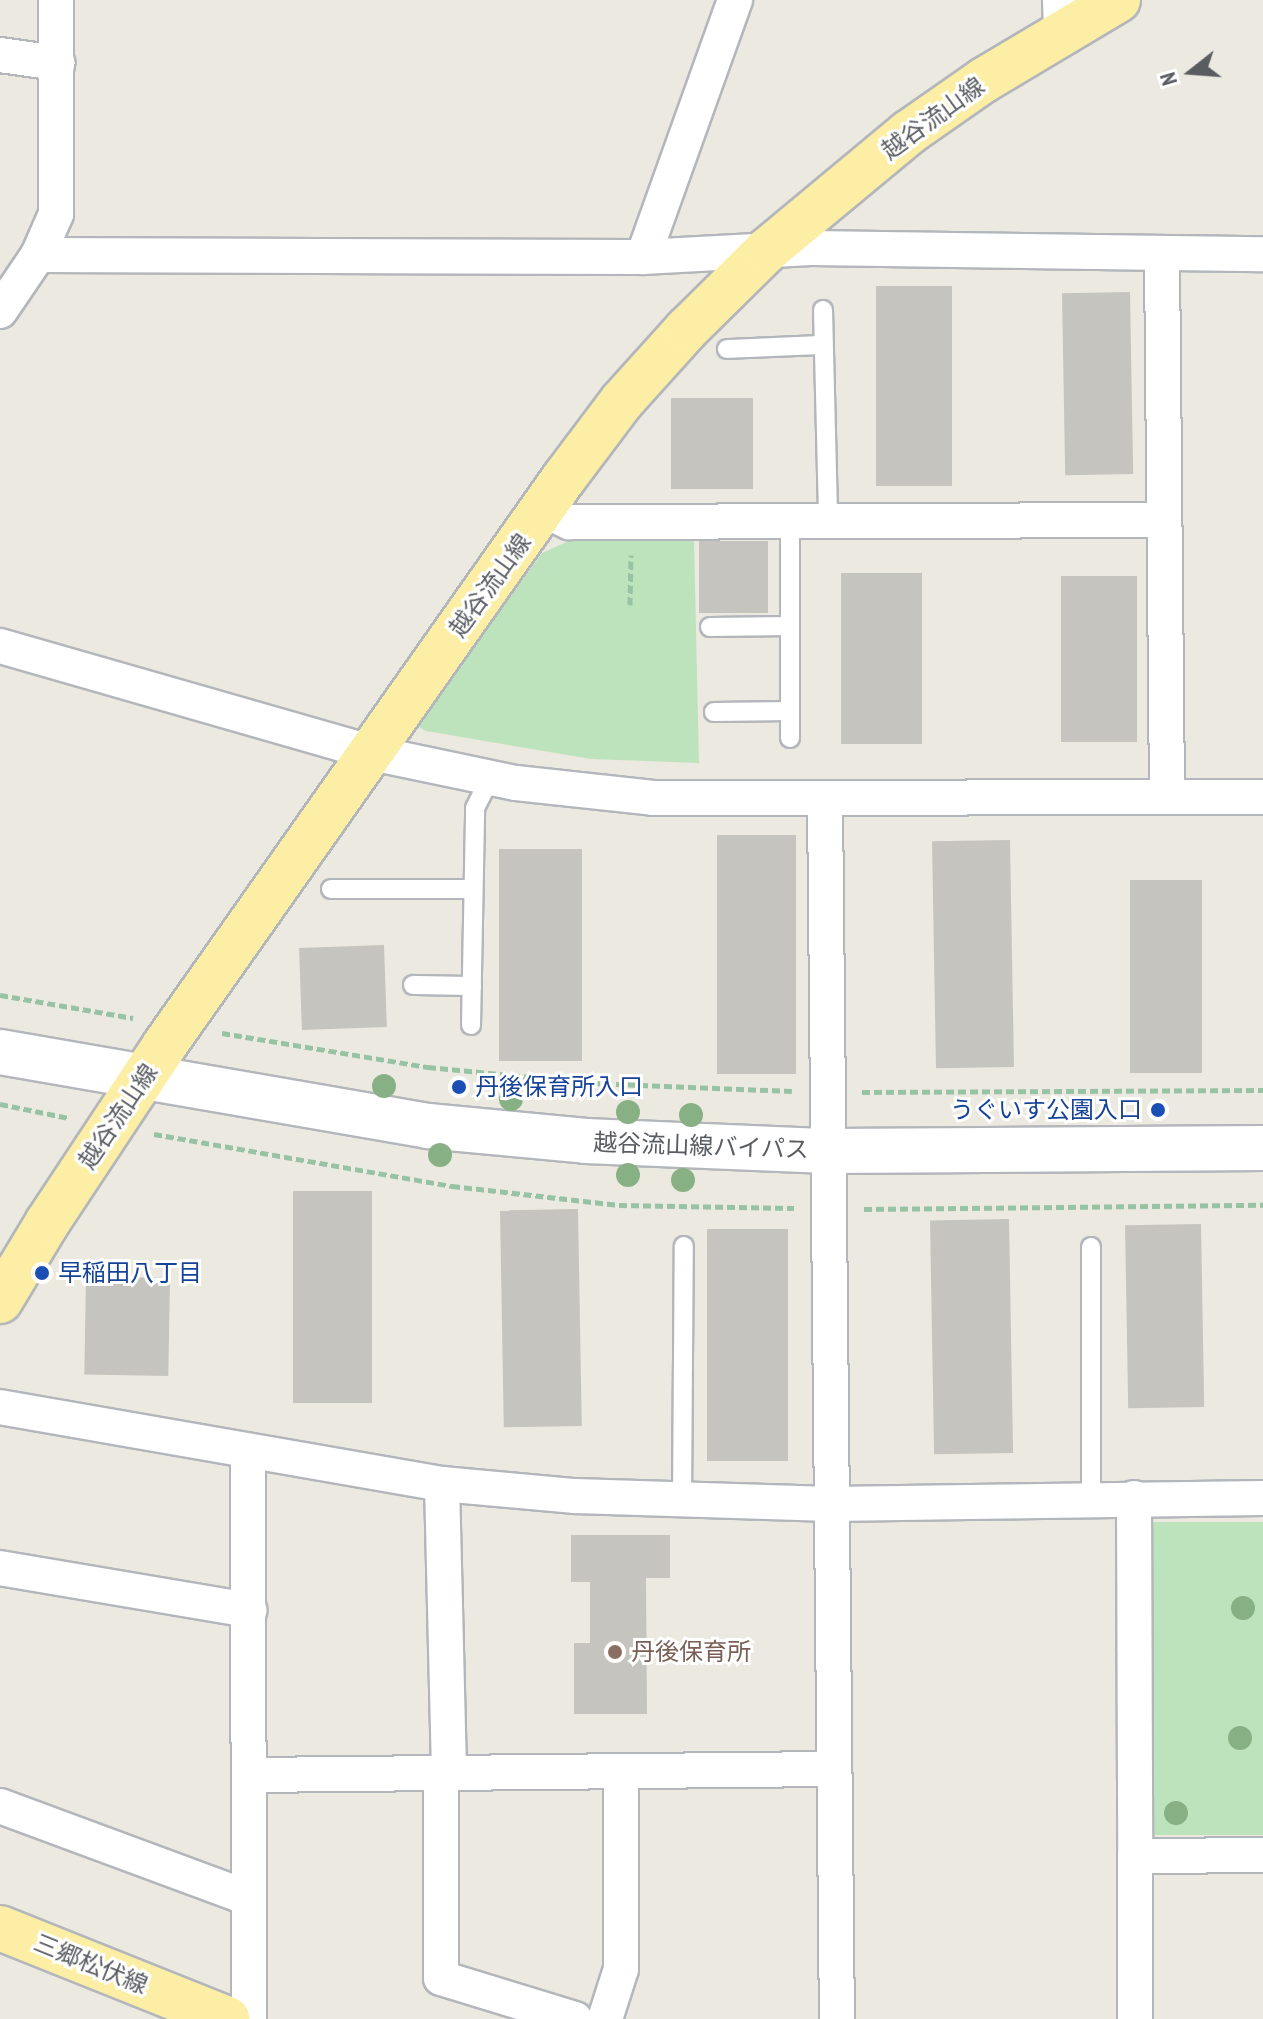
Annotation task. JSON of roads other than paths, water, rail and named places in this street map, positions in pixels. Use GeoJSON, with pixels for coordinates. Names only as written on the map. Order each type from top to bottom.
{"type":"FeatureCollection","features":[{"type":"Feature","properties":{"kind":"main road","name":"越谷流山線"},"geometry":{"type":"LineString","coordinates":[[0,1301],[143,1077],[622,401],[686,330],[766,251],[908,133],[984,80],[1061,16],[1118,0]]}},
{"type":"Feature","properties":{"kind":"main road","name":"三郷松伏線"},"geometry":{"type":"LineString","coordinates":[[0,1928],[227,2019]]}},
{"type":"Feature","properties":{"kind":"street"},"geometry":{"type":"LineString","coordinates":[[0,311],[38,255],[56,214],[56,0]]}},
{"type":"Feature","properties":{"kind":"street"},"geometry":{"type":"LineString","coordinates":[[643,257],[735,0]]}},
{"type":"Feature","properties":{"kind":"street"},"geometry":{"type":"LineString","coordinates":[[0,55],[57,63]]}},
{"type":"Feature","properties":{"kind":"street"},"geometry":{"type":"LineString","coordinates":[[38,255],[643,257],[811,248],[1263,254]]}},
{"type":"Feature","properties":{"kind":"street"},"geometry":{"type":"LineString","coordinates":[[1162,255],[1167,797]]}},
{"type":"Feature","properties":{"kind":"street"},"geometry":{"type":"LineString","coordinates":[[544,510],[569,522],[1164,520]]}},
{"type":"Feature","properties":{"kind":"street"},"geometry":{"type":"LineString","coordinates":[[0,646],[372,753],[490,778],[653,798],[1263,797]]}},
{"type":"Feature","properties":{"kind":"street"},"geometry":{"type":"LineString","coordinates":[[825,800],[837,2019]]}},
{"type":"Feature","properties":{"kind":"street","name":"越谷流山線バイパス"},"geometry":{"type":"LineString","coordinates":[[0,1052],[428,1126],[586,1141],[828,1151],[1263,1148]]}},
{"type":"Feature","properties":{"kind":"street"},"geometry":{"type":"LineString","coordinates":[[0,1407],[248,1453],[442,1484],[575,1496],[831,1504],[1263,1498]]}},
{"type":"Feature","properties":{"kind":"street"},"geometry":{"type":"LineString","coordinates":[[248,1453],[249,2019]]}},
{"type":"Feature","properties":{"kind":"street"},"geometry":{"type":"LineString","coordinates":[[442,1484],[445,1774],[441,1978],[575,2019]]}},
{"type":"Feature","properties":{"kind":"street"},"geometry":{"type":"LineString","coordinates":[[1134,1498],[1135,2019]]}},
{"type":"Feature","properties":{"kind":"street"},"geometry":{"type":"LineString","coordinates":[[0,1568],[249,1610]]}},
{"type":"Feature","properties":{"kind":"street"},"geometry":{"type":"LineString","coordinates":[[249,1775],[833,1769]]}},
{"type":"Feature","properties":{"kind":"street"},"geometry":{"type":"LineString","coordinates":[[605,2019],[621,1969],[621,1771]]}},
{"type":"Feature","properties":{"kind":"street"},"geometry":{"type":"LineString","coordinates":[[0,1806],[249,1898]]}},
{"type":"Feature","properties":{"kind":"street"},"geometry":{"type":"LineString","coordinates":[[1135,1856],[1263,1855]]}},
{"type":"Feature","properties":{"kind":"lane"},"geometry":{"type":"LineString","coordinates":[[823,310],[828,521]]}},
{"type":"Feature","properties":{"kind":"lane"},"geometry":{"type":"LineString","coordinates":[[727,349],[823,345]]}},
{"type":"Feature","properties":{"kind":"lane"},"geometry":{"type":"LineString","coordinates":[[790,521],[790,738]]}},
{"type":"Feature","properties":{"kind":"lane"},"geometry":{"type":"LineString","coordinates":[[710,627],[790,626]]}},
{"type":"Feature","properties":{"kind":"lane"},"geometry":{"type":"LineString","coordinates":[[714,712],[790,711]]}},
{"type":"Feature","properties":{"kind":"lane"},"geometry":{"type":"LineString","coordinates":[[471,1025],[475,808],[490,778]]}},
{"type":"Feature","properties":{"kind":"lane"},"geometry":{"type":"LineString","coordinates":[[331,889],[473,889]]}},
{"type":"Feature","properties":{"kind":"lane"},"geometry":{"type":"LineString","coordinates":[[413,985],[472,986]]}},
{"type":"Feature","properties":{"kind":"lane"},"geometry":{"type":"LineString","coordinates":[[682,1501],[684,1246]]}},
{"type":"Feature","properties":{"kind":"lane"},"geometry":{"type":"LineString","coordinates":[[1091,1247],[1091,1499]]}},
{"type":"Feature","properties":{"kind":"place","name":"丹後保育所入口"},"geometry":{"type":"Point","coordinates":[459,1087]}},
{"type":"Feature","properties":{"kind":"place","name":"うぐいす公園入口"},"geometry":{"type":"Point","coordinates":[1158,1110]}},
{"type":"Feature","properties":{"kind":"place","name":"早稲田八丁目"},"geometry":{"type":"Point","coordinates":[42,1273]}},
{"type":"Feature","properties":{"kind":"place","name":"丹後保育所"},"geometry":{"type":"Point","coordinates":[615,1652]}}]}
